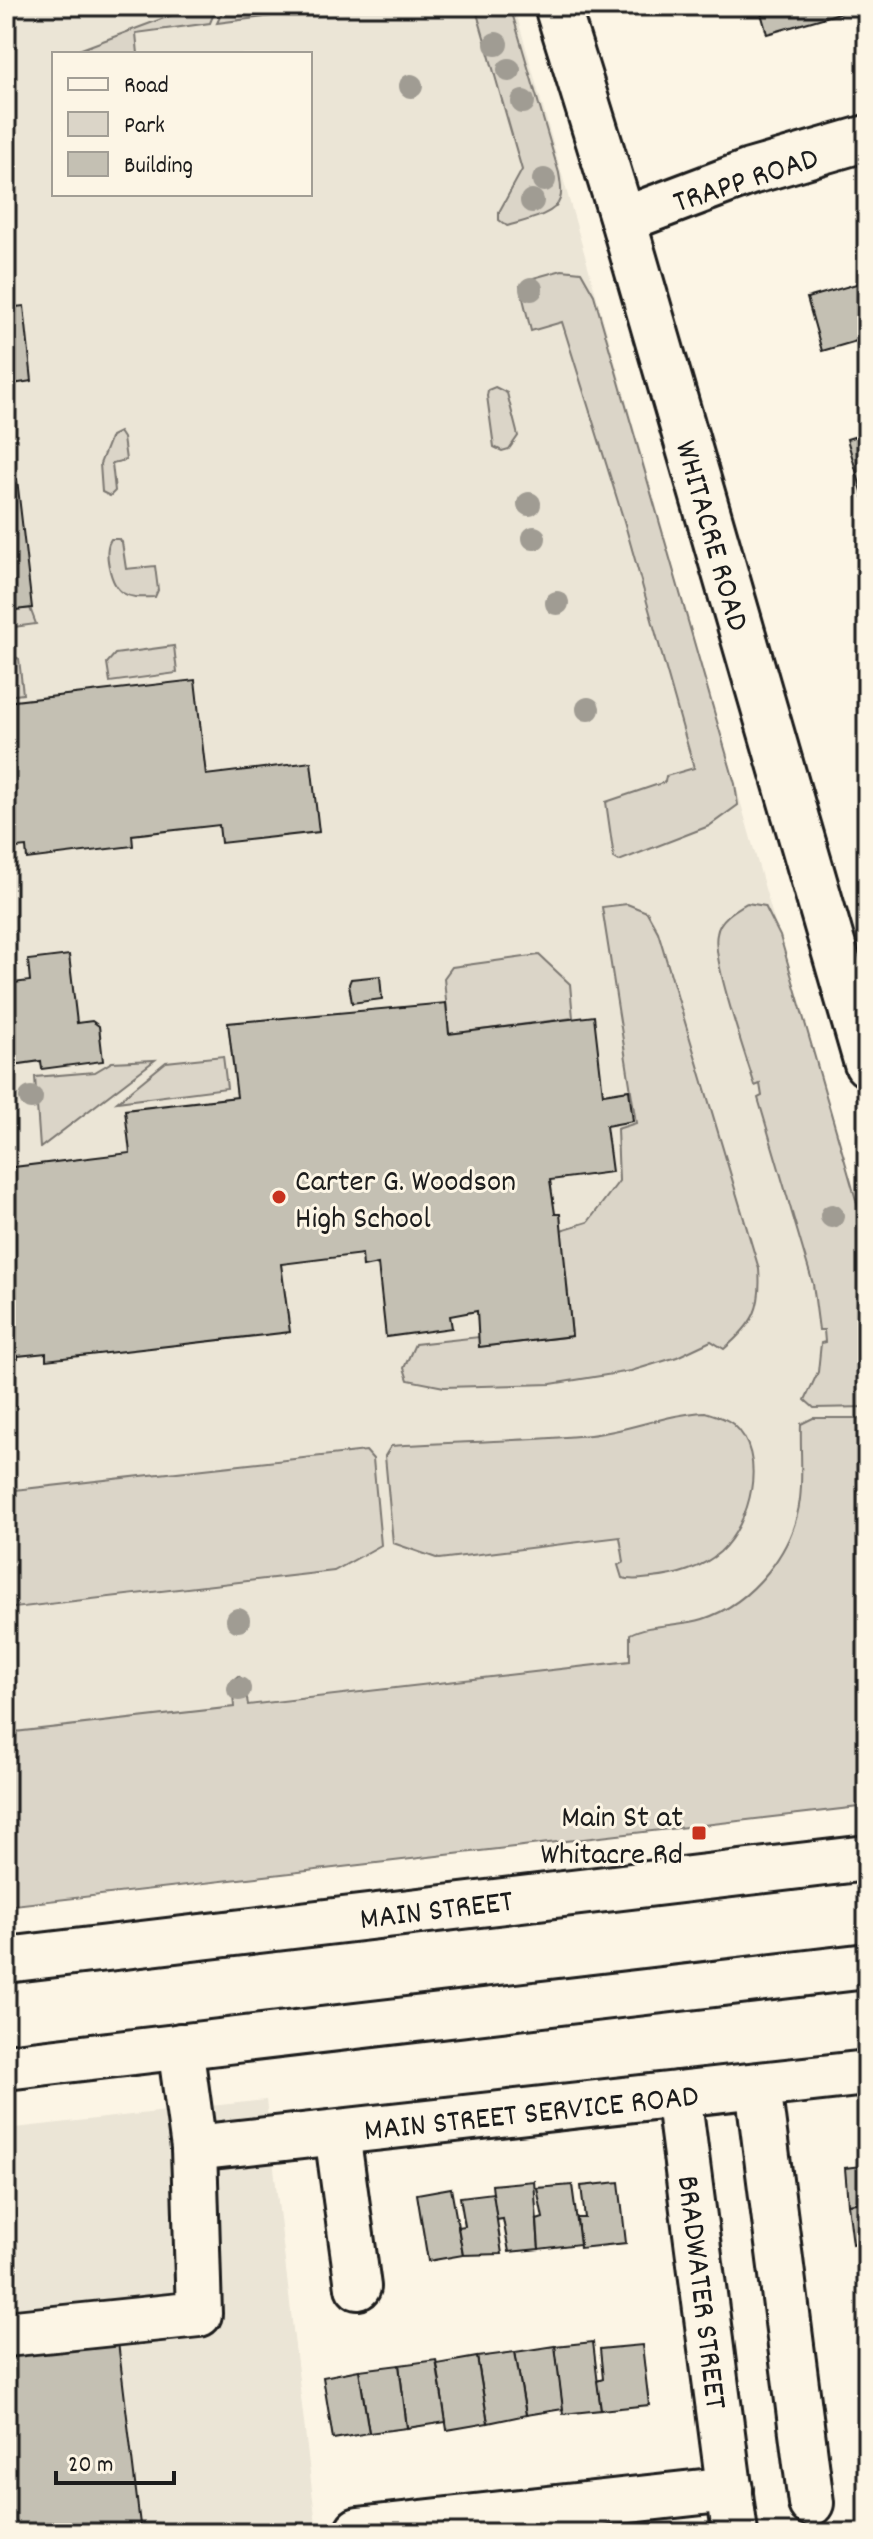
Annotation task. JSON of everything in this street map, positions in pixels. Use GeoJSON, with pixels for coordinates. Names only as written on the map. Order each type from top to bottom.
{"type":"FeatureCollection","features":[{"type":"Feature","properties":{"kind":"street","name":"WHITACRE ROAD"},"geometry":{"type":"LineString","coordinates":[[557,6],[623,220],[867,1064]]}},
{"type":"Feature","properties":{"kind":"street","name":"TRAPP ROAD"},"geometry":{"type":"LineString","coordinates":[[623,220],[750,172],[867,138]]}},
{"type":"Feature","properties":{"kind":"street","name":"MAIN STREET"},"geometry":{"type":"LineString","coordinates":[[6,1960],[867,1858]]}},
{"type":"Feature","properties":{"kind":"street"},"geometry":{"type":"LineString","coordinates":[[6,2067],[867,1966]]}},
{"type":"Feature","properties":{"kind":"street"},"geometry":{"type":"LineString","coordinates":[[6,2334],[199,2314],[194,2148],[180,2046]]}},
{"type":"Feature","properties":{"kind":"street","name":"MAIN STREET SERVICE ROAD"},"geometry":{"type":"LineString","coordinates":[[194,2148],[867,2073]]}},
{"type":"Feature","properties":{"kind":"street"},"geometry":{"type":"LineString","coordinates":[[758,2086],[811,2503]]}},
{"type":"Feature","properties":{"kind":"street","name":"BRADWATER STREET"},"geometry":{"type":"LineString","coordinates":[[678,2094],[735,2533]]}},
{"type":"Feature","properties":{"kind":"street"},"geometry":{"type":"LineString","coordinates":[[337,2133],[358,2287]]}},
{"type":"Feature","properties":{"kind":"street"},"geometry":{"type":"LineString","coordinates":[[358,2530],[730,2489]]}},
{"type":"Feature","properties":{"kind":"shaded area"},"geometry":{"type":"Polygon","coordinates":[[[6,6],[514,6],[867,1247],[867,1795],[6,1892],[6,6]]]}},
{"type":"Feature","properties":{"kind":"shaded area"},"geometry":{"type":"Polygon","coordinates":[[[266,2100],[317,2533],[6,2533],[6,2129],[266,2100]]]}},
{"type":"Feature","properties":{"kind":"green space"},"geometry":{"type":"Polygon","coordinates":[[[196,6],[217,6],[210,23],[136,33],[138,52],[73,52],[196,6]]]}},
{"type":"Feature","properties":{"kind":"green space"},"geometry":{"type":"Polygon","coordinates":[[[225,6],[320,6],[319,10],[217,23],[225,6]]]}},
{"type":"Feature","properties":{"kind":"green space"},"geometry":{"type":"Polygon","coordinates":[[[475,6],[510,6],[561,182],[560,199],[552,210],[507,226],[499,220],[499,212],[522,170],[475,6]]]}},
{"type":"Feature","properties":{"kind":"green space"},"geometry":{"type":"Polygon","coordinates":[[[562,270],[581,272],[594,295],[735,784],[738,805],[709,826],[619,861],[614,858],[606,802],[665,782],[666,776],[694,768],[624,521],[562,322],[531,331],[520,286],[530,279],[562,270]]]}},
{"type":"Feature","properties":{"kind":"green space"},"geometry":{"type":"Polygon","coordinates":[[[495,387],[507,393],[518,436],[509,449],[502,451],[494,447],[487,396],[488,390],[495,387]]]}},
{"type":"Feature","properties":{"kind":"green space"},"geometry":{"type":"Polygon","coordinates":[[[119,432],[123,438],[126,460],[112,463],[115,491],[110,496],[102,492],[100,464],[111,436],[119,432]]]}},
{"type":"Feature","properties":{"kind":"green space"},"geometry":{"type":"Polygon","coordinates":[[[111,539],[122,542],[126,569],[155,566],[158,590],[155,597],[130,596],[118,589],[111,576],[108,559],[111,539]]]}},
{"type":"Feature","properties":{"kind":"green space"},"geometry":{"type":"Polygon","coordinates":[[[30,608],[36,624],[6,628],[6,611],[30,608]]]}},
{"type":"Feature","properties":{"kind":"green space"},"geometry":{"type":"Polygon","coordinates":[[[174,646],[177,673],[110,682],[107,663],[115,654],[174,646]]]}},
{"type":"Feature","properties":{"kind":"green space"},"geometry":{"type":"Polygon","coordinates":[[[6,652],[19,659],[23,694],[6,696],[6,652]]]}},
{"type":"Feature","properties":{"kind":"green space"},"geometry":{"type":"Polygon","coordinates":[[[747,903],[765,906],[780,936],[867,1238],[867,1407],[814,1408],[805,1400],[818,1372],[821,1343],[825,1342],[824,1330],[819,1330],[813,1284],[758,1098],[762,1096],[760,1084],[755,1086],[719,964],[718,929],[728,916],[747,903]]]}},
{"type":"Feature","properties":{"kind":"green space"},"geometry":{"type":"Polygon","coordinates":[[[627,904],[647,912],[658,932],[759,1269],[759,1295],[754,1314],[743,1331],[724,1349],[711,1341],[677,1357],[631,1371],[551,1384],[444,1387],[408,1380],[404,1368],[415,1344],[479,1337],[480,1347],[572,1336],[561,1230],[588,1222],[619,1181],[617,1129],[636,1123],[602,907],[627,904]]]}},
{"type":"Feature","properties":{"kind":"green space"},"geometry":{"type":"Polygon","coordinates":[[[539,955],[570,984],[573,1018],[449,1034],[444,978],[452,967],[539,955]]]}},
{"type":"Feature","properties":{"kind":"green space"},"geometry":{"type":"Polygon","coordinates":[[[223,1056],[227,1088],[117,1102],[166,1062],[223,1056]]]}},
{"type":"Feature","properties":{"kind":"green space"},"geometry":{"type":"Polygon","coordinates":[[[155,1060],[40,1148],[35,1077],[95,1072],[112,1062],[155,1060]]]}},
{"type":"Feature","properties":{"kind":"green space"},"geometry":{"type":"Polygon","coordinates":[[[705,1412],[730,1422],[744,1437],[753,1471],[747,1507],[740,1525],[720,1552],[697,1567],[661,1577],[622,1578],[618,1565],[624,1562],[620,1537],[439,1559],[393,1543],[385,1456],[391,1446],[590,1435],[705,1412]]]}},
{"type":"Feature","properties":{"kind":"green space"},"geometry":{"type":"Polygon","coordinates":[[[813,1418],[867,1418],[867,1806],[6,1906],[6,1733],[234,1707],[232,1681],[238,1676],[244,1680],[248,1705],[630,1661],[630,1634],[646,1628],[703,1619],[721,1611],[754,1588],[768,1572],[780,1556],[796,1518],[801,1490],[801,1424],[813,1418]]]}},
{"type":"Feature","properties":{"kind":"green space"},"geometry":{"type":"Polygon","coordinates":[[[366,1451],[373,1459],[381,1545],[334,1571],[6,1609],[6,1491],[366,1451]]]}},
{"type":"Feature","properties":{"kind":"building"},"geometry":{"type":"Polygon","coordinates":[[[759,6],[864,6],[767,34],[759,6]]]}},
{"type":"Feature","properties":{"kind":"building"},"geometry":{"type":"Polygon","coordinates":[[[6,176],[12,227],[6,228],[6,176]]]}},
{"type":"Feature","properties":{"kind":"building"},"geometry":{"type":"Polygon","coordinates":[[[867,281],[867,338],[822,351],[807,298],[867,281]]]}},
{"type":"Feature","properties":{"kind":"building"},"geometry":{"type":"Polygon","coordinates":[[[24,306],[32,381],[6,385],[6,308],[24,306]]]}},
{"type":"Feature","properties":{"kind":"building"},"geometry":{"type":"Polygon","coordinates":[[[867,433],[867,509],[847,439],[867,433]]]}},
{"type":"Feature","properties":{"kind":"building"},"geometry":{"type":"Polygon","coordinates":[[[17,479],[32,608],[6,611],[6,480],[17,479]]]}},
{"type":"Feature","properties":{"kind":"building"},"geometry":{"type":"Polygon","coordinates":[[[195,680],[206,775],[311,762],[319,832],[221,843],[219,825],[132,835],[133,846],[27,859],[26,847],[6,849],[6,702],[195,680]]]}},
{"type":"Feature","properties":{"kind":"building"},"geometry":{"type":"Polygon","coordinates":[[[69,955],[77,1023],[92,1021],[99,1026],[103,1061],[42,1069],[41,1061],[6,1066],[6,984],[30,981],[28,960],[69,955]]]}},
{"type":"Feature","properties":{"kind":"building"},"geometry":{"type":"Polygon","coordinates":[[[380,976],[382,999],[352,1003],[351,979],[380,976]]]}},
{"type":"Feature","properties":{"kind":"building","name":"Carter G. Woodson High School"},"geometry":{"type":"Polygon","coordinates":[[[446,1003],[449,1034],[594,1016],[603,1094],[629,1090],[633,1121],[606,1126],[612,1172],[550,1180],[555,1214],[560,1214],[572,1336],[479,1347],[477,1311],[450,1316],[452,1328],[386,1337],[378,1264],[363,1267],[362,1254],[281,1264],[290,1332],[46,1360],[46,1353],[6,1360],[6,1168],[130,1153],[125,1110],[237,1097],[228,1023],[446,1003]]]}},
{"type":"Feature","properties":{"kind":"building"},"geometry":{"type":"Polygon","coordinates":[[[867,2158],[867,2202],[848,2204],[845,2168],[862,2166],[861,2159],[867,2158]]]}},
{"type":"Feature","properties":{"kind":"building"},"geometry":{"type":"Polygon","coordinates":[[[534,2181],[539,2249],[509,2252],[503,2219],[496,2220],[492,2185],[534,2181]]]}},
{"type":"Feature","properties":{"kind":"building"},"geometry":{"type":"Polygon","coordinates":[[[619,2182],[626,2243],[580,2248],[577,2218],[585,2218],[581,2186],[619,2182]]]}},
{"type":"Feature","properties":{"kind":"building"},"geometry":{"type":"Polygon","coordinates":[[[572,2185],[580,2244],[539,2249],[537,2220],[543,2218],[537,2188],[572,2185]]]}},
{"type":"Feature","properties":{"kind":"building"},"geometry":{"type":"Polygon","coordinates":[[[451,2188],[463,2255],[428,2261],[417,2194],[451,2188]]]}},
{"type":"Feature","properties":{"kind":"building"},"geometry":{"type":"Polygon","coordinates":[[[493,2193],[502,2254],[463,2255],[458,2227],[465,2226],[460,2197],[493,2193]]]}},
{"type":"Feature","properties":{"kind":"building"},"geometry":{"type":"Polygon","coordinates":[[[867,2202],[867,2241],[853,2244],[848,2204],[867,2202]]]}},
{"type":"Feature","properties":{"kind":"building"},"geometry":{"type":"Polygon","coordinates":[[[867,2246],[867,2283],[861,2284],[856,2248],[867,2246]]]}},
{"type":"Feature","properties":{"kind":"building"},"geometry":{"type":"Polygon","coordinates":[[[118,2342],[141,2533],[6,2533],[6,2355],[118,2342]]]}},
{"type":"Feature","properties":{"kind":"building"},"geometry":{"type":"Polygon","coordinates":[[[593,2342],[601,2410],[563,2414],[555,2346],[593,2342]]]}},
{"type":"Feature","properties":{"kind":"building"},"geometry":{"type":"Polygon","coordinates":[[[642,2345],[649,2405],[601,2410],[597,2381],[603,2379],[600,2349],[642,2345]]]}},
{"type":"Feature","properties":{"kind":"building"},"geometry":{"type":"Polygon","coordinates":[[[555,2346],[563,2409],[526,2415],[515,2352],[555,2346]]]}},
{"type":"Feature","properties":{"kind":"building"},"geometry":{"type":"Polygon","coordinates":[[[515,2352],[526,2415],[488,2423],[477,2357],[515,2352]]]}},
{"type":"Feature","properties":{"kind":"building"},"geometry":{"type":"Polygon","coordinates":[[[477,2357],[488,2423],[447,2430],[437,2364],[477,2357]]]}},
{"type":"Feature","properties":{"kind":"building"},"geometry":{"type":"Polygon","coordinates":[[[436,2360],[446,2422],[407,2428],[399,2365],[436,2360]]]}},
{"type":"Feature","properties":{"kind":"building"},"geometry":{"type":"Polygon","coordinates":[[[399,2365],[407,2428],[369,2433],[359,2370],[399,2365]]]}},
{"type":"Feature","properties":{"kind":"building"},"geometry":{"type":"Polygon","coordinates":[[[359,2370],[369,2433],[333,2439],[323,2377],[359,2370]]]}},
{"type":"Feature","properties":{"kind":"place","name":"Carter G. Woodson High School"},"geometry":{"type":"Point","coordinates":[279,1197]}},
{"type":"Feature","properties":{"kind":"place","name":"Main St at Whitacre Rd"},"geometry":{"type":"Point","coordinates":[699,1833]}}]}
